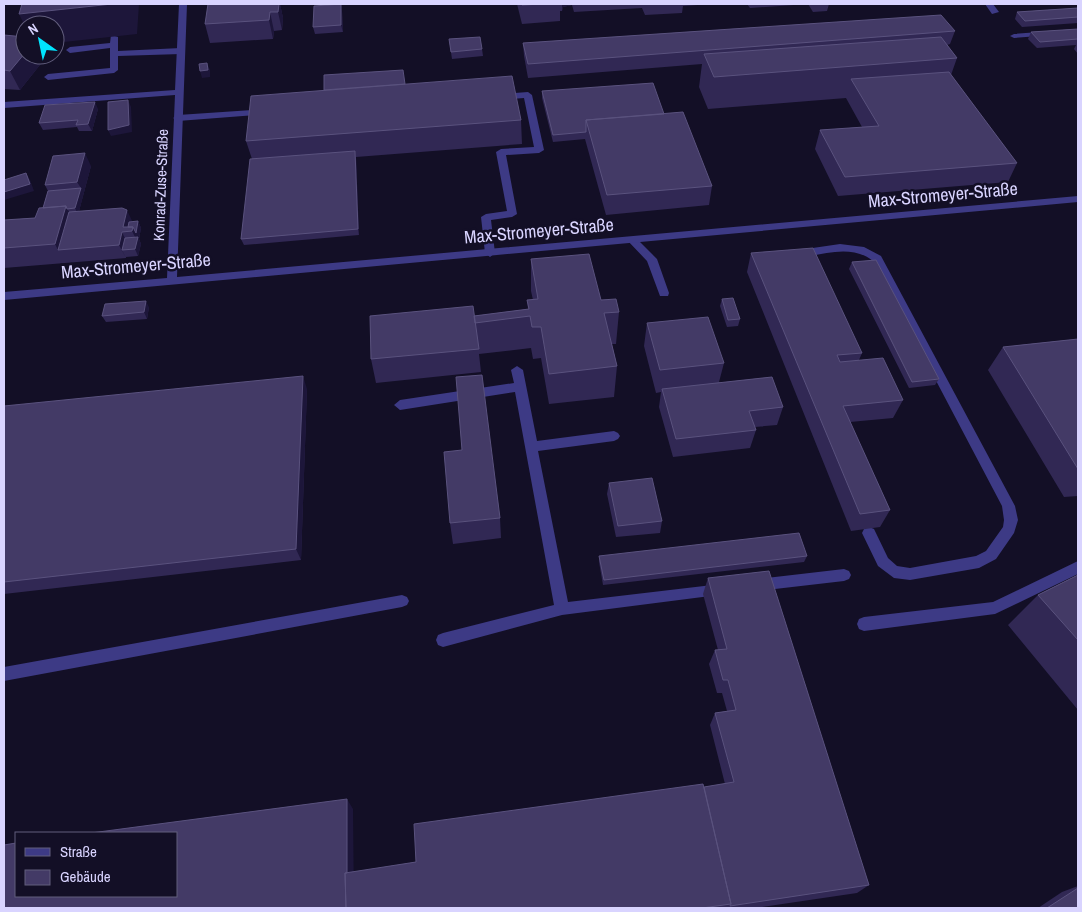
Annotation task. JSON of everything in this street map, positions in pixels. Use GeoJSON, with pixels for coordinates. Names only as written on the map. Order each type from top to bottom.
{"type":"FeatureCollection","features":[{"type":"Feature","properties":{"kind":"street","name":"Konrad-Zuse-Straße"},"geometry":{"type":"LineString","coordinates":[[172,280],[183,4]]}},
{"type":"Feature","properties":{"kind":"street"},"geometry":{"type":"LineString","coordinates":[[989,4],[995,12]]}},
{"type":"Feature","properties":{"kind":"street"},"geometry":{"type":"LineString","coordinates":[[1014,36],[1078,31]]}},
{"type":"Feature","properties":{"kind":"street"},"geometry":{"type":"LineString","coordinates":[[48,78],[114,70],[114,49]]}},
{"type":"Feature","properties":{"kind":"street"},"geometry":{"type":"LineString","coordinates":[[70,50],[114,49],[181,54]]}},
{"type":"Feature","properties":{"kind":"street"},"geometry":{"type":"LineString","coordinates":[[4,105],[180,92]]}},
{"type":"Feature","properties":{"kind":"street"},"geometry":{"type":"LineString","coordinates":[[489,98],[528,95],[539,150],[501,152],[512,214],[486,217],[490,253]]}},
{"type":"Feature","properties":{"kind":"street"},"geometry":{"type":"LineString","coordinates":[[178,118],[275,112]]}},
{"type":"Feature","properties":{"kind":"street","name":"Max-Stromeyer-Straße"},"geometry":{"type":"LineString","coordinates":[[4,296],[1078,199]]}},
{"type":"Feature","properties":{"kind":"street"},"geometry":{"type":"LineString","coordinates":[[632,240],[652,259],[664,293]]}},
{"type":"Feature","properties":{"kind":"street"},"geometry":{"type":"LineString","coordinates":[[784,256],[854,248],[865,250],[872,254],[881,266],[1008,506],[1011,520],[1001,542],[991,555],[979,562],[910,574],[894,572],[883,562],[869,533]]}},
{"type":"Feature","properties":{"kind":"street"},"geometry":{"type":"LineString","coordinates":[[517,370],[562,610]]}},
{"type":"Feature","properties":{"kind":"street"},"geometry":{"type":"LineString","coordinates":[[400,404],[520,388]]}},
{"type":"Feature","properties":{"kind":"street"},"geometry":{"type":"LineString","coordinates":[[532,447],[614,436]]}},
{"type":"Feature","properties":{"kind":"street"},"geometry":{"type":"LineString","coordinates":[[864,624],[994,608],[1078,567]]}},
{"type":"Feature","properties":{"kind":"street"},"geometry":{"type":"LineString","coordinates":[[443,640],[562,610],[844,575]]}},
{"type":"Feature","properties":{"kind":"street"},"geometry":{"type":"LineString","coordinates":[[4,674],[402,601]]}},
{"type":"Feature","properties":{"kind":"building"},"geometry":{"type":"Polygon","coordinates":[[[22,4],[112,4],[19,14],[22,4]]]}},
{"type":"Feature","properties":{"kind":"building"},"geometry":{"type":"Polygon","coordinates":[[[208,4],[279,4],[278,12],[270,12],[269,20],[205,24],[208,4]]]}},
{"type":"Feature","properties":{"kind":"building"},"geometry":{"type":"Polygon","coordinates":[[[341,4],[341,25],[313,27],[314,6],[341,4]]]}},
{"type":"Feature","properties":{"kind":"building"},"geometry":{"type":"Polygon","coordinates":[[[1078,8],[1078,17],[1025,21],[1017,12],[1078,8]]]}},
{"type":"Feature","properties":{"kind":"building"},"geometry":{"type":"Polygon","coordinates":[[[941,15],[955,31],[528,64],[523,43],[941,15]]]}},
{"type":"Feature","properties":{"kind":"building"},"geometry":{"type":"Polygon","coordinates":[[[1078,29],[1078,39],[1040,42],[1031,32],[1078,29]]]}},
{"type":"Feature","properties":{"kind":"building"},"geometry":{"type":"Polygon","coordinates":[[[4,35],[15,36],[15,65],[10,71],[4,70],[4,35]]]}},
{"type":"Feature","properties":{"kind":"building"},"geometry":{"type":"Polygon","coordinates":[[[480,37],[482,49],[451,52],[449,39],[480,37]]]}},
{"type":"Feature","properties":{"kind":"building"},"geometry":{"type":"Polygon","coordinates":[[[941,37],[957,58],[714,77],[704,54],[941,37]]]}},
{"type":"Feature","properties":{"kind":"building"},"geometry":{"type":"Polygon","coordinates":[[[207,63],[208,70],[200,71],[199,64],[207,63]]]}},
{"type":"Feature","properties":{"kind":"building"},"geometry":{"type":"Polygon","coordinates":[[[403,70],[405,84],[324,90],[324,75],[403,70]]]}},
{"type":"Feature","properties":{"kind":"building"},"geometry":{"type":"Polygon","coordinates":[[[949,72],[1017,163],[845,177],[820,130],[879,126],[851,79],[949,72]]]}},
{"type":"Feature","properties":{"kind":"building"},"geometry":{"type":"Polygon","coordinates":[[[512,76],[521,120],[246,141],[251,96],[512,76]]]}},
{"type":"Feature","properties":{"kind":"building"},"geometry":{"type":"Polygon","coordinates":[[[653,83],[664,114],[586,120],[586,132],[553,135],[542,91],[653,83]]]}},
{"type":"Feature","properties":{"kind":"building"},"geometry":{"type":"Polygon","coordinates":[[[128,100],[129,125],[108,130],[108,102],[128,100]]]}},
{"type":"Feature","properties":{"kind":"building"},"geometry":{"type":"Polygon","coordinates":[[[95,102],[88,124],[76,125],[78,120],[39,123],[45,105],[95,102]]]}},
{"type":"Feature","properties":{"kind":"building"},"geometry":{"type":"Polygon","coordinates":[[[683,112],[712,186],[607,195],[586,120],[683,112]]]}},
{"type":"Feature","properties":{"kind":"building"},"geometry":{"type":"Polygon","coordinates":[[[355,151],[358,229],[241,239],[250,159],[355,151]]]}},
{"type":"Feature","properties":{"kind":"building"},"geometry":{"type":"Polygon","coordinates":[[[85,153],[77,182],[45,185],[53,156],[85,153]]]}},
{"type":"Feature","properties":{"kind":"building"},"geometry":{"type":"Polygon","coordinates":[[[26,173],[30,184],[4,192],[4,180],[26,173]]]}},
{"type":"Feature","properties":{"kind":"building"},"geometry":{"type":"Polygon","coordinates":[[[81,188],[75,208],[67,209],[66,206],[43,208],[48,191],[81,188]]]}},
{"type":"Feature","properties":{"kind":"building"},"geometry":{"type":"Polygon","coordinates":[[[66,206],[55,244],[4,248],[4,220],[35,218],[39,208],[66,206]]]}},
{"type":"Feature","properties":{"kind":"building"},"geometry":{"type":"Polygon","coordinates":[[[122,208],[127,210],[123,227],[133,227],[132,231],[122,232],[119,245],[58,250],[69,212],[122,208]]]}},
{"type":"Feature","properties":{"kind":"building"},"geometry":{"type":"Polygon","coordinates":[[[138,221],[136,233],[133,227],[128,227],[129,222],[138,221]]]}},
{"type":"Feature","properties":{"kind":"building"},"geometry":{"type":"Polygon","coordinates":[[[138,237],[135,249],[122,250],[125,238],[138,237]]]}},
{"type":"Feature","properties":{"kind":"building"},"geometry":{"type":"Polygon","coordinates":[[[813,248],[862,353],[837,355],[840,362],[883,358],[903,400],[843,406],[890,510],[860,514],[751,253],[813,248]]]}},
{"type":"Feature","properties":{"kind":"building"},"geometry":{"type":"Polygon","coordinates":[[[589,254],[601,300],[616,299],[619,312],[604,313],[617,366],[549,374],[541,327],[532,327],[530,316],[475,323],[474,316],[529,309],[527,300],[538,299],[531,259],[589,254]]]}},
{"type":"Feature","properties":{"kind":"building"},"geometry":{"type":"Polygon","coordinates":[[[876,260],[939,379],[912,382],[852,262],[876,260]]]}},
{"type":"Feature","properties":{"kind":"building"},"geometry":{"type":"Polygon","coordinates":[[[733,298],[740,319],[728,320],[722,299],[733,298]]]}},
{"type":"Feature","properties":{"kind":"building"},"geometry":{"type":"Polygon","coordinates":[[[146,301],[144,312],[102,316],[105,304],[146,301]]]}},
{"type":"Feature","properties":{"kind":"building"},"geometry":{"type":"Polygon","coordinates":[[[473,306],[479,349],[371,359],[370,316],[473,306]]]}},
{"type":"Feature","properties":{"kind":"building"},"geometry":{"type":"Polygon","coordinates":[[[708,317],[724,363],[660,370],[647,323],[708,317]]]}},
{"type":"Feature","properties":{"kind":"building"},"geometry":{"type":"Polygon","coordinates":[[[1078,339],[1078,469],[1003,347],[1078,339]]]}},
{"type":"Feature","properties":{"kind":"building"},"geometry":{"type":"Polygon","coordinates":[[[482,375],[500,518],[450,523],[444,452],[462,450],[456,377],[482,375]]]}},
{"type":"Feature","properties":{"kind":"building"},"geometry":{"type":"Polygon","coordinates":[[[303,376],[296,549],[4,582],[4,406],[303,376]]]}},
{"type":"Feature","properties":{"kind":"building"},"geometry":{"type":"Polygon","coordinates":[[[772,377],[783,407],[749,411],[756,430],[676,439],[662,389],[772,377]]]}},
{"type":"Feature","properties":{"kind":"building"},"geometry":{"type":"Polygon","coordinates":[[[652,478],[662,521],[618,526],[609,483],[652,478]]]}},
{"type":"Feature","properties":{"kind":"building"},"geometry":{"type":"Polygon","coordinates":[[[799,533],[807,556],[604,580],[599,556],[799,533]]]}},
{"type":"Feature","properties":{"kind":"building"},"geometry":{"type":"Polygon","coordinates":[[[769,571],[869,885],[730,906],[704,787],[734,782],[715,713],[736,710],[728,680],[723,680],[715,650],[727,649],[708,578],[769,571]]]}},
{"type":"Feature","properties":{"kind":"building"},"geometry":{"type":"Polygon","coordinates":[[[1078,575],[1078,640],[1038,595],[1078,575]]]}},
{"type":"Feature","properties":{"kind":"building"},"geometry":{"type":"Polygon","coordinates":[[[703,784],[731,904],[702,908],[346,908],[345,873],[416,862],[414,824],[703,784]]]}},
{"type":"Feature","properties":{"kind":"building"},"geometry":{"type":"Polygon","coordinates":[[[347,799],[346,908],[4,908],[4,845],[15,843],[15,897],[178,897],[178,832],[99,832],[347,799]]]}},
{"type":"Feature","properties":{"kind":"building"},"geometry":{"type":"Polygon","coordinates":[[[1078,888],[1078,908],[1047,908],[1078,888]]]}}]}
